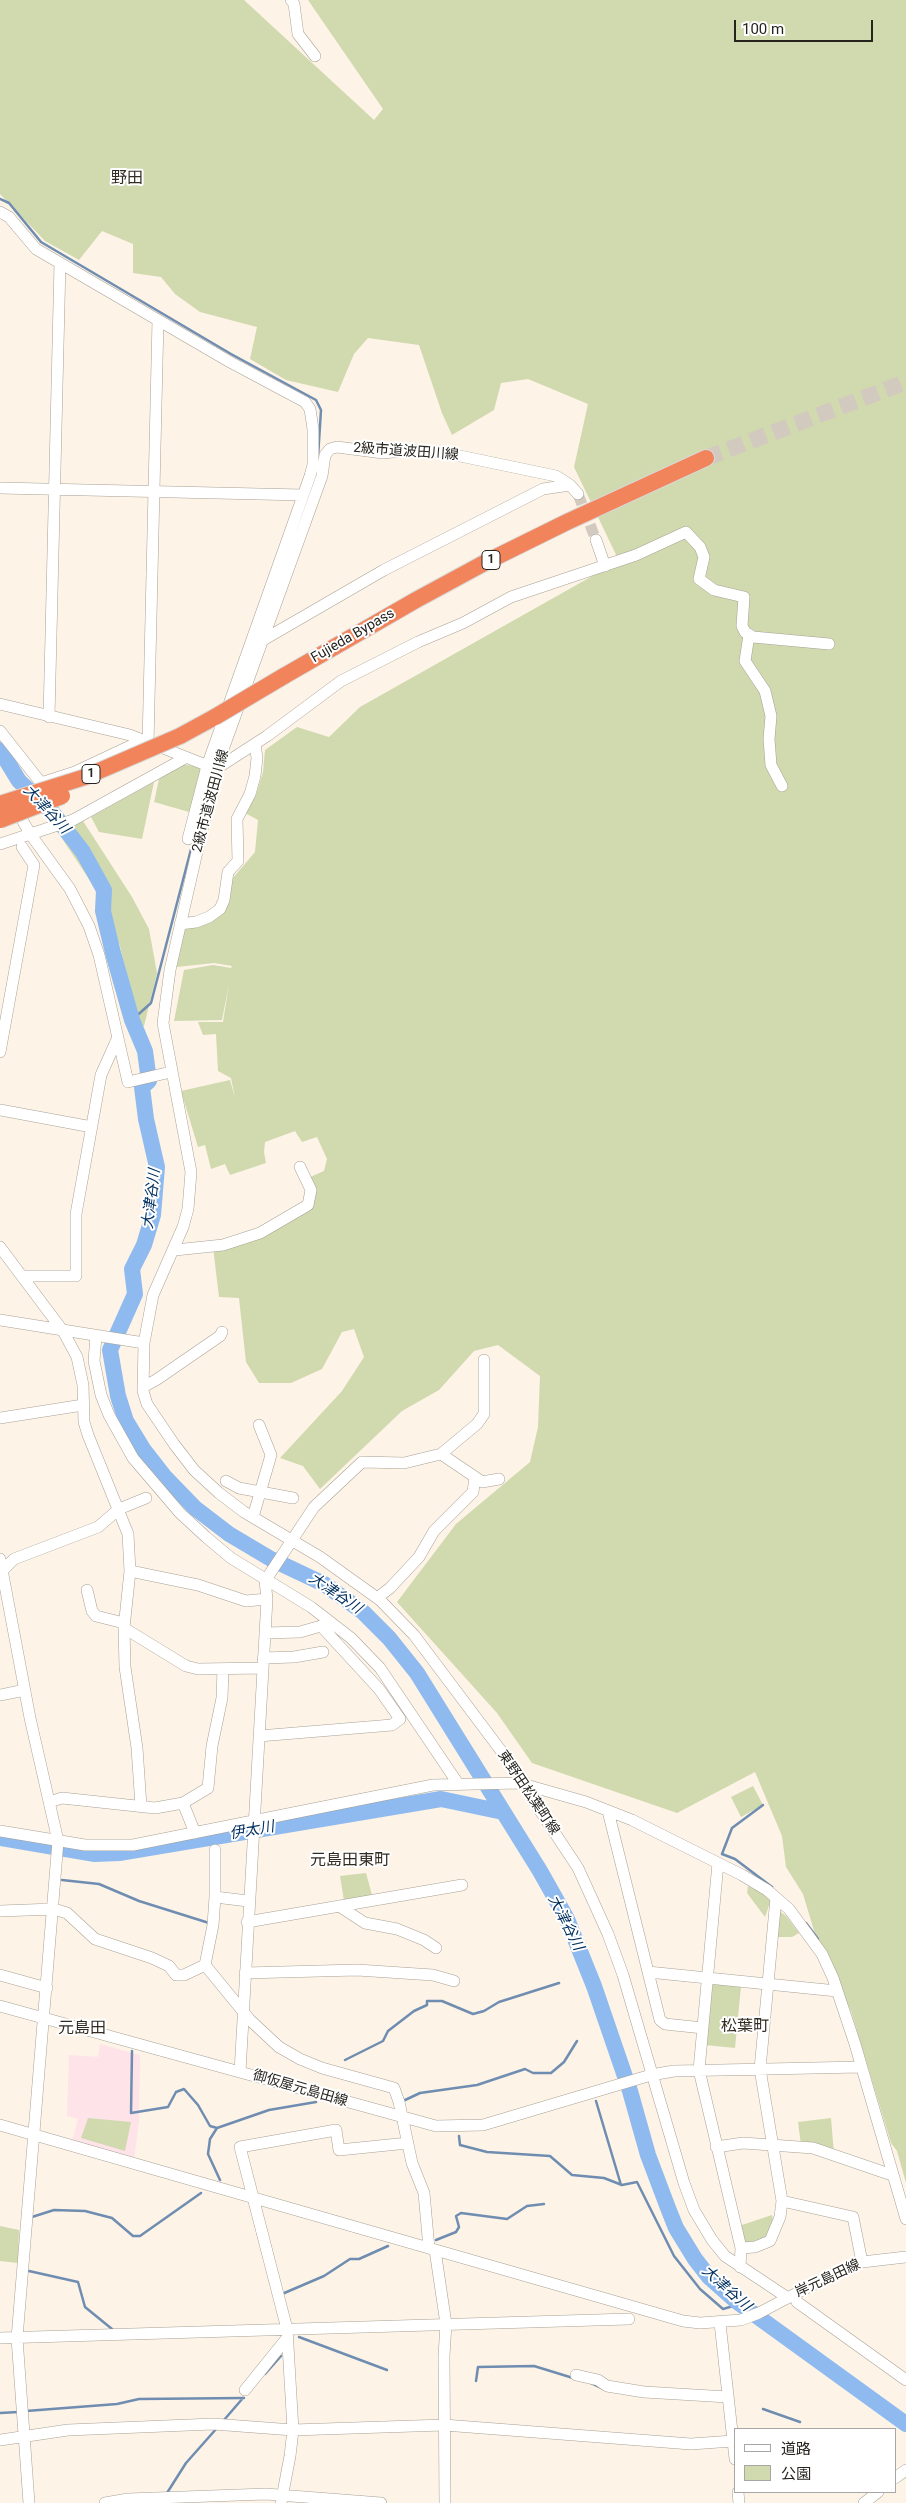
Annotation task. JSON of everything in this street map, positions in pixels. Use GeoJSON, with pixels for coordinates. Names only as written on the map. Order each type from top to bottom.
{"type":"FeatureCollection","features":[{"type":"Feature","properties":{"kind":"highway","name":"Fujieda Bypass"},"geometry":{"type":"LineString","coordinates":[[0,813],[38,801],[115,770],[180,736],[416,600],[488,561],[583,514],[706,458]]}},
{"type":"Feature","properties":{"kind":"highway","name":"1"},"geometry":{"type":"LineString","coordinates":[[0,804],[86,777],[180,736]]}},
{"type":"Feature","properties":{"kind":"highway","name":"1"},"geometry":{"type":"LineString","coordinates":[[0,820],[59,798],[115,770]]}},
{"type":"Feature","properties":{"kind":"street"},"geometry":{"type":"LineString","coordinates":[[291,0],[294,4],[298,34],[315,56]]}},
{"type":"Feature","properties":{"kind":"street"},"geometry":{"type":"LineString","coordinates":[[0,212],[9,217],[36,249],[305,402],[312,419],[313,465],[188,839]]}},
{"type":"Feature","properties":{"kind":"street"},"geometry":{"type":"LineString","coordinates":[[49,717],[60,263]]}},
{"type":"Feature","properties":{"kind":"street"},"geometry":{"type":"LineString","coordinates":[[145,742],[158,320]]}},
{"type":"Feature","properties":{"kind":"street","name":"2級市道波田川線"},"geometry":{"type":"LineString","coordinates":[[144,1343],[153,1294],[175,1250],[188,1209],[191,1172],[189,1152],[171,1072],[163,1023],[167,986],[211,768],[263,640],[322,476],[325,455],[330,449],[337,447],[383,453],[412,450],[441,452],[556,476],[570,485]]}},
{"type":"Feature","properties":{"kind":"street"},"geometry":{"type":"LineString","coordinates":[[313,452],[325,455]]}},
{"type":"Feature","properties":{"kind":"street"},"geometry":{"type":"LineString","coordinates":[[263,640],[384,570],[543,489],[570,485],[578,494]]}},
{"type":"Feature","properties":{"kind":"street"},"geometry":{"type":"LineString","coordinates":[[0,488],[303,496]]}},
{"type":"Feature","properties":{"kind":"street"},"geometry":{"type":"LineString","coordinates":[[0,704],[130,735],[211,768],[255,744],[342,681],[409,646],[462,623],[511,596],[636,555],[686,532],[700,547],[704,557],[699,579],[714,590],[744,597],[742,626],[749,635],[753,637],[828,644]]}},
{"type":"Feature","properties":{"kind":"street"},"geometry":{"type":"LineString","coordinates":[[596,540],[605,566]]}},
{"type":"Feature","properties":{"kind":"street"},"geometry":{"type":"LineString","coordinates":[[749,635],[745,661],[765,691],[771,716],[771,765],[782,786]]}},
{"type":"Feature","properties":{"kind":"street"},"geometry":{"type":"LineString","coordinates":[[0,731],[41,783],[75,772],[145,742]]}},
{"type":"Feature","properties":{"kind":"street"},"geometry":{"type":"LineString","coordinates":[[180,924],[196,922],[209,917],[220,909],[224,900],[228,872],[238,861],[237,819],[250,794],[255,776],[257,758],[255,744]]}},
{"type":"Feature","properties":{"kind":"street"},"geometry":{"type":"LineString","coordinates":[[0,844],[32,835],[72,820],[185,758]]}},
{"type":"Feature","properties":{"kind":"street"},"geometry":{"type":"LineString","coordinates":[[0,799],[21,818],[70,888],[89,926],[99,955],[128,1082],[171,1072]]}},
{"type":"Feature","properties":{"kind":"street"},"geometry":{"type":"LineString","coordinates":[[0,1052],[34,865],[22,848]]}},
{"type":"Feature","properties":{"kind":"street"},"geometry":{"type":"LineString","coordinates":[[22,1276],[76,1276],[76,1214],[101,1075],[118,1037]]}},
{"type":"Feature","properties":{"kind":"street"},"geometry":{"type":"LineString","coordinates":[[0,1110],[92,1127]]}},
{"type":"Feature","properties":{"kind":"street"},"geometry":{"type":"LineString","coordinates":[[175,1250],[222,1244],[260,1233],[308,1205],[311,1190],[300,1167]]}},
{"type":"Feature","properties":{"kind":"street"},"geometry":{"type":"LineString","coordinates":[[0,1246],[63,1331],[79,1365],[88,1435],[120,1509],[130,1547],[130,1571],[124,1626],[125,1667],[137,1748],[141,1806]]}},
{"type":"Feature","properties":{"kind":"street"},"geometry":{"type":"LineString","coordinates":[[0,1320],[144,1343]]}},
{"type":"Feature","properties":{"kind":"street"},"geometry":{"type":"LineString","coordinates":[[143,1387],[220,1336],[222,1332]]}},
{"type":"Feature","properties":{"kind":"street"},"geometry":{"type":"LineString","coordinates":[[98,1337],[94,1361],[101,1395],[109,1415],[133,1458],[180,1513],[231,1558],[311,1607],[351,1638],[380,1668],[461,1785]]}},
{"type":"Feature","properties":{"kind":"street","name":"東野田松葉町線"},"geometry":{"type":"LineString","coordinates":[[144,1343],[143,1387],[151,1410],[194,1470],[219,1493],[253,1517],[291,1542],[320,1557],[377,1598],[414,1635],[522,1783],[578,1868],[596,1906],[623,1975],[684,2183],[694,2210],[712,2240],[726,2256],[740,2267],[906,2380]]}},
{"type":"Feature","properties":{"kind":"street"},"geometry":{"type":"LineString","coordinates":[[240,2072],[248,1901],[267,1599],[266,1580],[314,1507],[362,1462],[404,1463],[441,1454],[478,1424],[484,1414],[484,1360]]}},
{"type":"Feature","properties":{"kind":"street"},"geometry":{"type":"LineString","coordinates":[[0,1418],[83,1405]]}},
{"type":"Feature","properties":{"kind":"street"},"geometry":{"type":"LineString","coordinates":[[253,1517],[271,1455],[259,1425]]}},
{"type":"Feature","properties":{"kind":"street"},"geometry":{"type":"LineString","coordinates":[[441,1454],[482,1482],[499,1479]]}},
{"type":"Feature","properties":{"kind":"street"},"geometry":{"type":"LineString","coordinates":[[377,1598],[390,1588],[418,1557],[434,1531],[473,1492],[475,1477]]}},
{"type":"Feature","properties":{"kind":"street"},"geometry":{"type":"LineString","coordinates":[[226,1481],[239,1488],[271,1492],[293,1498]]}},
{"type":"Feature","properties":{"kind":"street"},"geometry":{"type":"LineString","coordinates":[[28,2503],[17,2338],[54,1909],[58,1840],[25,1690],[2,1571],[14,1559],[98,1527],[120,1509],[146,1498]]}},
{"type":"Feature","properties":{"kind":"street"},"geometry":{"type":"LineString","coordinates":[[130,1571],[198,1584],[246,1600],[267,1599]]}},
{"type":"Feature","properties":{"kind":"street"},"geometry":{"type":"LineString","coordinates":[[87,1590],[92,1611],[96,1616],[124,1626],[186,1666],[198,1669],[223,1669],[323,1652]]}},
{"type":"Feature","properties":{"kind":"street"},"geometry":{"type":"LineString","coordinates":[[258,1736],[392,1725],[400,1719],[379,1689],[321,1626],[300,1632],[265,1634]]}},
{"type":"Feature","properties":{"kind":"street"},"geometry":{"type":"LineString","coordinates":[[49,1802],[62,1798],[155,1808],[183,1803],[208,1788],[212,1746],[222,1698],[223,1669]]}},
{"type":"Feature","properties":{"kind":"street"},"geometry":{"type":"LineString","coordinates":[[0,1695],[25,1690]]}},
{"type":"Feature","properties":{"kind":"street"},"geometry":{"type":"LineString","coordinates":[[0,1830],[105,1846],[133,1845],[253,1823],[433,1785],[522,1783],[608,1811],[718,1863],[767,1890],[789,1910],[822,1954],[837,1991],[906,2219]]}},
{"type":"Feature","properties":{"kind":"street"},"geometry":{"type":"LineString","coordinates":[[183,1803],[195,1833]]}},
{"type":"Feature","properties":{"kind":"street"},"geometry":{"type":"LineString","coordinates":[[608,1811],[660,2020],[665,2024],[703,2028]]}},
{"type":"Feature","properties":{"kind":"street"},"geometry":{"type":"LineString","coordinates":[[0,1910],[54,1909],[67,1912],[95,1940],[152,1958],[169,1966],[176,1974],[184,1976],[205,1964],[213,1925],[215,1850]]}},
{"type":"Feature","properties":{"kind":"street"},"geometry":{"type":"LineString","coordinates":[[718,1863],[699,2070],[740,2248],[740,2267]]}},
{"type":"Feature","properties":{"kind":"street"},"geometry":{"type":"LineString","coordinates":[[247,1922],[462,1885]]}},
{"type":"Feature","properties":{"kind":"street"},"geometry":{"type":"LineString","coordinates":[[215,1897],[248,1901]]}},
{"type":"Feature","properties":{"kind":"street"},"geometry":{"type":"LineString","coordinates":[[740,2248],[755,2248],[770,2241],[780,2217],[782,2201],[760,2069],[776,1898]]}},
{"type":"Feature","properties":{"kind":"street"},"geometry":{"type":"LineString","coordinates":[[339,1906],[364,1923],[397,1928],[424,1940],[436,1948]]}},
{"type":"Feature","properties":{"kind":"street"},"geometry":{"type":"LineString","coordinates":[[205,1964],[243,2010],[279,2047],[300,2059],[322,2068],[394,2088],[412,2163],[424,2193],[446,2324],[444,2356],[445,2503]]}},
{"type":"Feature","properties":{"kind":"street"},"geometry":{"type":"LineString","coordinates":[[245,1973],[357,1970],[433,1975],[454,1981]]}},
{"type":"Feature","properties":{"kind":"street"},"geometry":{"type":"LineString","coordinates":[[648,1972],[837,1991]]}},
{"type":"Feature","properties":{"kind":"street"},"geometry":{"type":"LineString","coordinates":[[0,1975],[47,1988]]}},
{"type":"Feature","properties":{"kind":"street","name":"御仮屋元島田線"},"geometry":{"type":"LineString","coordinates":[[0,2006],[240,2072],[403,2121],[436,2126],[476,2126],[652,2075],[674,2071],[860,2067]]}},
{"type":"Feature","properties":{"kind":"street","name":"岸元島田線"},"geometry":{"type":"LineString","coordinates":[[0,2126],[683,2321],[720,2322],[741,2320],[789,2300],[862,2262],[906,2257]]}},
{"type":"Feature","properties":{"kind":"street"},"geometry":{"type":"LineString","coordinates":[[282,2499],[290,2456],[292,2430],[287,2333],[240,2147],[336,2130],[339,2150],[408,2143]]}},
{"type":"Feature","properties":{"kind":"street"},"geometry":{"type":"LineString","coordinates":[[716,2147],[744,2143],[813,2148],[892,2175]]}},
{"type":"Feature","properties":{"kind":"street"},"geometry":{"type":"LineString","coordinates":[[782,2201],[853,2217],[862,2262]]}},
{"type":"Feature","properties":{"kind":"street"},"geometry":{"type":"LineString","coordinates":[[598,2320],[605,2300]]}},
{"type":"Feature","properties":{"kind":"street"},"geometry":{"type":"LineString","coordinates":[[0,2338],[287,2333],[446,2324],[629,2319]]}},
{"type":"Feature","properties":{"kind":"street"},"geometry":{"type":"LineString","coordinates":[[720,2322],[734,2450]]}},
{"type":"Feature","properties":{"kind":"street"},"geometry":{"type":"LineString","coordinates":[[245,2390],[287,2333]]}},
{"type":"Feature","properties":{"kind":"street"},"geometry":{"type":"LineString","coordinates":[[576,2374],[598,2380],[607,2386],[644,2392],[728,2397]]}},
{"type":"Feature","properties":{"kind":"street"},"geometry":{"type":"LineString","coordinates":[[0,2440],[68,2430],[212,2424],[292,2430],[444,2425],[691,2444],[733,2441]]}},
{"type":"Feature","properties":{"kind":"street"},"geometry":{"type":"LineString","coordinates":[[864,2503],[877,2493]]}},
{"type":"Feature","properties":{"kind":"street"},"geometry":{"type":"LineString","coordinates":[[105,2503],[138,2499],[282,2499],[381,2503]]}},
{"type":"Feature","properties":{"kind":"shaded area"},"geometry":{"type":"Polygon","coordinates":[[[100,2044],[140,2055],[139,2121],[134,2159],[72,2141],[78,2119],[67,2116],[69,2055],[98,2057],[100,2044]]]}},
{"type":"Feature","properties":{"kind":"green space"},"geometry":{"type":"Polygon","coordinates":[[[0,0],[244,0],[374,120],[383,109],[308,0],[906,0],[906,2183],[897,2151],[891,2143],[851,2011],[815,1934],[803,1894],[786,1867],[782,1836],[755,1772],[677,1813],[532,1763],[497,1713],[397,1602],[456,1524],[530,1462],[538,1427],[540,1376],[498,1345],[474,1351],[439,1390],[402,1411],[320,1489],[303,1466],[280,1458],[342,1391],[364,1357],[354,1329],[342,1332],[322,1369],[291,1383],[259,1383],[246,1362],[239,1298],[219,1297],[213,1247],[311,1207],[310,1177],[324,1171],[327,1159],[317,1137],[302,1142],[295,1131],[265,1142],[266,1163],[230,1175],[225,1164],[211,1169],[205,1145],[198,1147],[181,1091],[230,1080],[235,1098],[231,1078],[218,1071],[216,1034],[203,1035],[198,1022],[223,1022],[229,984],[222,1020],[174,1021],[184,970],[213,965],[231,968],[232,966],[214,963],[177,967],[177,952],[182,926],[218,914],[232,879],[255,852],[258,820],[245,813],[256,795],[263,772],[265,750],[297,727],[329,737],[360,707],[619,561],[574,467],[588,404],[528,379],[501,383],[494,410],[452,435],[442,413],[419,345],[368,338],[354,354],[338,392],[286,380],[250,359],[257,327],[200,312],[175,294],[161,277],[133,273],[133,244],[102,231],[79,260],[45,241],[0,194],[0,0]]]}},
{"type":"Feature","properties":{"kind":"green space"},"geometry":{"type":"Polygon","coordinates":[[[182,764],[204,768],[189,812],[154,802],[159,779],[182,764]]]}},
{"type":"Feature","properties":{"kind":"green space"},"geometry":{"type":"Polygon","coordinates":[[[154,782],[142,839],[99,832],[91,817],[154,782]]]}},
{"type":"Feature","properties":{"kind":"green space"},"geometry":{"type":"Polygon","coordinates":[[[83,821],[132,897],[149,929],[157,973],[144,1026],[138,1026],[120,946],[103,900],[59,834],[83,821]]]}},
{"type":"Feature","properties":{"kind":"green space"},"geometry":{"type":"Polygon","coordinates":[[[753,1786],[763,1805],[741,1817],[731,1797],[753,1786]]]}},
{"type":"Feature","properties":{"kind":"green space"},"geometry":{"type":"Polygon","coordinates":[[[366,1873],[372,1895],[344,1901],[340,1876],[366,1873]]]}},
{"type":"Feature","properties":{"kind":"green space"},"geometry":{"type":"Polygon","coordinates":[[[748,1886],[771,1900],[765,1917],[747,1893],[748,1886]]]}},
{"type":"Feature","properties":{"kind":"green space"},"geometry":{"type":"Polygon","coordinates":[[[778,1910],[786,1916],[799,1933],[792,1937],[775,1937],[778,1910]]]}},
{"type":"Feature","properties":{"kind":"green space"},"geometry":{"type":"Polygon","coordinates":[[[713,1982],[741,1986],[735,2048],[705,2045],[713,1982]]]}},
{"type":"Feature","properties":{"kind":"green space"},"geometry":{"type":"Polygon","coordinates":[[[88,2118],[131,2122],[125,2151],[81,2138],[88,2118]]]}},
{"type":"Feature","properties":{"kind":"green space"},"geometry":{"type":"Polygon","coordinates":[[[831,2118],[834,2154],[801,2145],[798,2122],[831,2118]]]}},
{"type":"Feature","properties":{"kind":"green space"},"geometry":{"type":"Polygon","coordinates":[[[772,2215],[773,2220],[767,2238],[746,2245],[739,2226],[772,2215]]]}},
{"type":"Feature","properties":{"kind":"green space"},"geometry":{"type":"Polygon","coordinates":[[[0,2226],[19,2230],[18,2263],[0,2261],[0,2226]]]}},
{"type":"Feature","properties":{"kind":"waterway"},"geometry":{"type":"LineString","coordinates":[[0,199],[9,203],[41,242],[231,354],[316,400],[321,410],[318,457]]}},
{"type":"Feature","properties":{"kind":"waterway","name":"大津谷川"},"geometry":{"type":"LineString","coordinates":[[0,750],[19,781],[52,812],[83,852],[104,890],[103,911],[113,953],[132,1020],[145,1051],[149,1081],[142,1087],[146,1119],[157,1167],[153,1215],[144,1245],[132,1269],[135,1294],[110,1350],[118,1396],[126,1421],[143,1449],[164,1476],[195,1508],[229,1534],[271,1559],[324,1584],[363,1612],[389,1638],[417,1673],[540,1871],[567,1919],[594,1986],[630,2091],[648,2155],[676,2228],[695,2259],[709,2277],[736,2301],[906,2424]]}},
{"type":"Feature","properties":{"kind":"waterway"},"geometry":{"type":"LineString","coordinates":[[132,1020],[151,1003],[196,830]]}},
{"type":"Feature","properties":{"kind":"waterway","name":"伊太川"},"geometry":{"type":"LineString","coordinates":[[0,1838],[95,1854],[119,1853],[441,1799],[503,1812]]}},
{"type":"Feature","properties":{"kind":"waterway"},"geometry":{"type":"LineString","coordinates":[[763,1805],[732,1828],[722,1854],[735,1859],[772,1887]]}},
{"type":"Feature","properties":{"kind":"waterway"},"geometry":{"type":"LineString","coordinates":[[62,1880],[99,1884],[139,1901],[209,1923]]}},
{"type":"Feature","properties":{"kind":"waterway"},"geometry":{"type":"LineString","coordinates":[[806,1923],[818,1939]]}},
{"type":"Feature","properties":{"kind":"waterway"},"geometry":{"type":"LineString","coordinates":[[345,2060],[383,2041],[388,2031],[414,2011],[427,2005],[427,2001],[442,2001],[473,2014],[484,2011],[499,2002],[559,1983]]}},
{"type":"Feature","properties":{"kind":"waterway"},"geometry":{"type":"LineString","coordinates":[[403,2101],[420,2093],[477,2085],[525,2069],[533,2073],[551,2073],[564,2062],[577,2041]]}},
{"type":"Feature","properties":{"kind":"waterway"},"geometry":{"type":"LineString","coordinates":[[132,2051],[131,2113],[168,2107],[176,2092],[184,2089],[198,2105],[210,2126],[217,2128]]}},
{"type":"Feature","properties":{"kind":"waterway"},"geometry":{"type":"LineString","coordinates":[[596,2101],[621,2185]]}},
{"type":"Feature","properties":{"kind":"waterway"},"geometry":{"type":"LineString","coordinates":[[220,2180],[208,2154],[210,2139],[217,2128],[269,2110],[316,2102]]}},
{"type":"Feature","properties":{"kind":"waterway"},"geometry":{"type":"LineString","coordinates":[[459,2136],[460,2145],[487,2152],[550,2156],[572,2175],[604,2178],[622,2185],[637,2182],[674,2256],[700,2289],[723,2309],[740,2304]]}},
{"type":"Feature","properties":{"kind":"waterway"},"geometry":{"type":"LineString","coordinates":[[32,2217],[54,2210],[85,2211],[112,2218],[133,2236],[140,2236],[201,2193]]}},
{"type":"Feature","properties":{"kind":"waterway"},"geometry":{"type":"LineString","coordinates":[[436,2240],[456,2232],[459,2227],[456,2216],[461,2213],[507,2219],[527,2206],[544,2204]]}},
{"type":"Feature","properties":{"kind":"waterway"},"geometry":{"type":"LineString","coordinates":[[282,2294],[324,2276],[350,2259],[359,2259],[388,2246]]}},
{"type":"Feature","properties":{"kind":"waterway"},"geometry":{"type":"LineString","coordinates":[[29,2271],[78,2282],[85,2307],[112,2329]]}},
{"type":"Feature","properties":{"kind":"waterway"},"geometry":{"type":"LineString","coordinates":[[299,2337],[387,2370]]}},
{"type":"Feature","properties":{"kind":"waterway"},"geometry":{"type":"LineString","coordinates":[[265,2374],[281,2356]]}},
{"type":"Feature","properties":{"kind":"waterway"},"geometry":{"type":"LineString","coordinates":[[476,2381],[478,2367],[534,2366],[573,2378]]}},
{"type":"Feature","properties":{"kind":"waterway"},"geometry":{"type":"LineString","coordinates":[[591,2383],[604,2389]]}},
{"type":"Feature","properties":{"kind":"waterway"},"geometry":{"type":"LineString","coordinates":[[224,2420],[243,2398]]}},
{"type":"Feature","properties":{"kind":"waterway"},"geometry":{"type":"LineString","coordinates":[[26,2411],[117,2404],[139,2399],[244,2398]]}},
{"type":"Feature","properties":{"kind":"waterway"},"geometry":{"type":"LineString","coordinates":[[763,2409],[800,2422]]}},
{"type":"Feature","properties":{"kind":"waterway"},"geometry":{"type":"LineString","coordinates":[[0,2413],[18,2412]]}},
{"type":"Feature","properties":{"kind":"waterway","name":"大津谷川"},"geometry":{"type":"LineString","coordinates":[[903,2422],[906,2418]]}},
{"type":"Feature","properties":{"kind":"waterway"},"geometry":{"type":"LineString","coordinates":[[167,2493],[186,2463],[217,2428]]}},
{"type":"Feature","properties":{"kind":"tunnel"},"geometry":{"type":"LineString","coordinates":[[706,458],[906,382]]}},
{"type":"Feature","properties":{"kind":"tunnel"},"geometry":{"type":"LineString","coordinates":[[578,494],[596,540]]}},
{"type":"Feature","properties":{"kind":"district","name":"野田"},"geometry":{"type":"Point","coordinates":[127,179]}},
{"type":"Feature","properties":{"kind":"district","name":"元島田東町"},"geometry":{"type":"Point","coordinates":[350,1861]}},
{"type":"Feature","properties":{"kind":"district","name":"松葉町"},"geometry":{"type":"Point","coordinates":[745,2027]}},
{"type":"Feature","properties":{"kind":"district","name":"元島田"},"geometry":{"type":"Point","coordinates":[82,2029]}}]}
